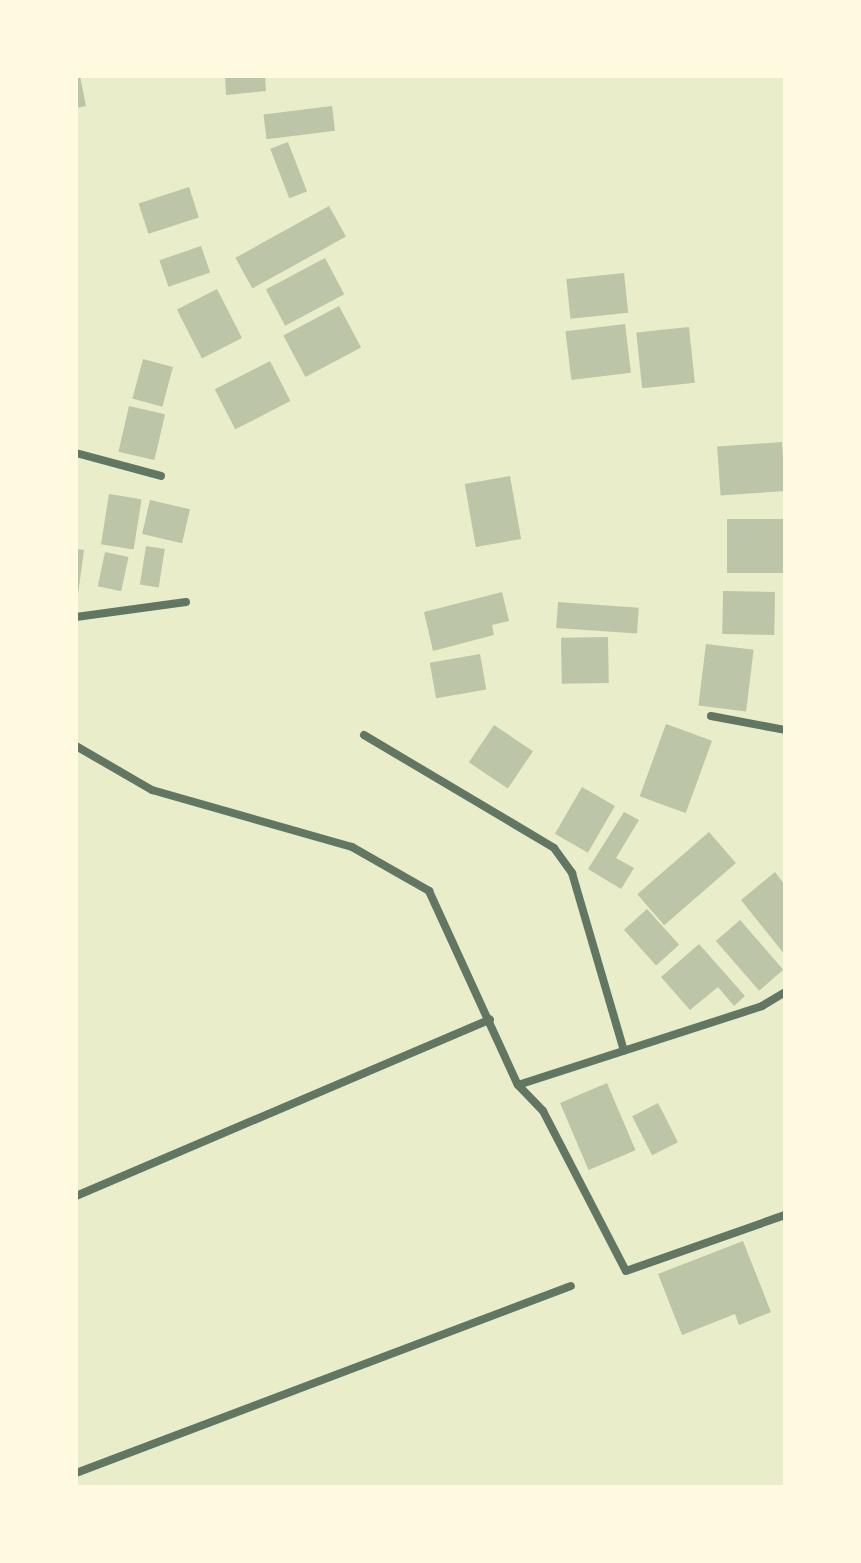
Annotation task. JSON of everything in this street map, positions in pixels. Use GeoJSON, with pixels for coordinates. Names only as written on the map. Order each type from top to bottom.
{"type":"FeatureCollection","features":[{"type":"Feature","properties":{"kind":"street"},"geometry":{"type":"LineString","coordinates":[[76,453],[161,476]]}},
{"type":"Feature","properties":{"kind":"street"},"geometry":{"type":"LineString","coordinates":[[76,617],[186,602]]}},
{"type":"Feature","properties":{"kind":"street"},"geometry":{"type":"LineString","coordinates":[[711,716],[785,730]]}},
{"type":"Feature","properties":{"kind":"street"},"geometry":{"type":"LineString","coordinates":[[364,735],[554,848],[572,873],[624,1051]]}},
{"type":"Feature","properties":{"kind":"street"},"geometry":{"type":"LineString","coordinates":[[76,746],[152,790],[352,847],[429,891],[518,1085],[543,1111],[626,1271],[785,1215]]}},
{"type":"Feature","properties":{"kind":"street"},"geometry":{"type":"LineString","coordinates":[[518,1085],[762,1006],[785,992]]}},
{"type":"Feature","properties":{"kind":"street"},"geometry":{"type":"LineString","coordinates":[[76,1196],[490,1019]]}},
{"type":"Feature","properties":{"kind":"street"},"geometry":{"type":"LineString","coordinates":[[76,1473],[571,1286]]}},
{"type":"Feature","properties":{"kind":"building"},"geometry":{"type":"Polygon","coordinates":[[[76,76],[80,76],[86,106],[76,108],[76,76]]]}},
{"type":"Feature","properties":{"kind":"building"},"geometry":{"type":"Polygon","coordinates":[[[225,76],[265,76],[266,91],[226,95],[225,76]]]}},
{"type":"Feature","properties":{"kind":"building"},"geometry":{"type":"Polygon","coordinates":[[[332,106],[335,131],[267,139],[264,114],[332,106]]]}},
{"type":"Feature","properties":{"kind":"building"},"geometry":{"type":"Polygon","coordinates":[[[288,142],[307,191],[289,198],[270,149],[288,142]]]}},
{"type":"Feature","properties":{"kind":"building"},"geometry":{"type":"Polygon","coordinates":[[[189,187],[199,217],[148,234],[139,203],[189,187]]]}},
{"type":"Feature","properties":{"kind":"building"},"geometry":{"type":"Polygon","coordinates":[[[329,206],[346,237],[252,288],[235,258],[329,206]]]}},
{"type":"Feature","properties":{"kind":"building"},"geometry":{"type":"Polygon","coordinates":[[[201,246],[210,272],[169,287],[159,260],[201,246]]]}},
{"type":"Feature","properties":{"kind":"building"},"geometry":{"type":"Polygon","coordinates":[[[325,258],[344,294],[285,326],[266,289],[325,258]]]}},
{"type":"Feature","properties":{"kind":"building"},"geometry":{"type":"Polygon","coordinates":[[[624,273],[628,313],[570,319],[566,279],[624,273]]]}},
{"type":"Feature","properties":{"kind":"building"},"geometry":{"type":"Polygon","coordinates":[[[217,289],[242,338],[202,358],[177,309],[217,289]]]}},
{"type":"Feature","properties":{"kind":"building"},"geometry":{"type":"Polygon","coordinates":[[[339,306],[361,347],[305,377],[283,336],[339,306]]]}},
{"type":"Feature","properties":{"kind":"building"},"geometry":{"type":"Polygon","coordinates":[[[625,324],[631,373],[571,380],[565,331],[625,324]]]}},
{"type":"Feature","properties":{"kind":"building"},"geometry":{"type":"Polygon","coordinates":[[[689,327],[695,383],[642,388],[636,333],[689,327]]]}},
{"type":"Feature","properties":{"kind":"building"},"geometry":{"type":"Polygon","coordinates":[[[143,359],[173,367],[162,407],[132,399],[143,359]]]}},
{"type":"Feature","properties":{"kind":"building"},"geometry":{"type":"Polygon","coordinates":[[[270,361],[290,401],[235,429],[215,389],[270,361]]]}},
{"type":"Feature","properties":{"kind":"building"},"geometry":{"type":"Polygon","coordinates":[[[129,406],[165,414],[154,460],[118,452],[129,406]]]}},
{"type":"Feature","properties":{"kind":"building"},"geometry":{"type":"Polygon","coordinates":[[[782,442],[785,491],[721,495],[717,447],[782,442]]]}},
{"type":"Feature","properties":{"kind":"building"},"geometry":{"type":"Polygon","coordinates":[[[510,476],[521,539],[476,547],[465,484],[510,476]]]}},
{"type":"Feature","properties":{"kind":"building"},"geometry":{"type":"Polygon","coordinates":[[[109,494],[142,499],[134,550],[101,544],[109,494]]]}},
{"type":"Feature","properties":{"kind":"building"},"geometry":{"type":"Polygon","coordinates":[[[150,500],[190,509],[182,543],[142,534],[150,500]]]}},
{"type":"Feature","properties":{"kind":"building"},"geometry":{"type":"Polygon","coordinates":[[[727,519],[785,519],[785,573],[727,573],[727,519]]]}},
{"type":"Feature","properties":{"kind":"building"},"geometry":{"type":"Polygon","coordinates":[[[146,546],[165,549],[159,587],[140,585],[146,546]]]}},
{"type":"Feature","properties":{"kind":"building"},"geometry":{"type":"Polygon","coordinates":[[[76,549],[84,550],[78,594],[76,594],[76,549]]]}},
{"type":"Feature","properties":{"kind":"building"},"geometry":{"type":"Polygon","coordinates":[[[105,552],[128,557],[121,591],[98,586],[105,552]]]}},
{"type":"Feature","properties":{"kind":"building"},"geometry":{"type":"Polygon","coordinates":[[[723,591],[775,592],[774,635],[722,634],[723,591]]]}},
{"type":"Feature","properties":{"kind":"building"},"geometry":{"type":"Polygon","coordinates":[[[502,592],[509,621],[492,625],[494,635],[433,651],[424,612],[502,592]]]}},
{"type":"Feature","properties":{"kind":"building"},"geometry":{"type":"Polygon","coordinates":[[[558,602],[639,608],[637,634],[556,628],[558,602]]]}},
{"type":"Feature","properties":{"kind":"building"},"geometry":{"type":"Polygon","coordinates":[[[608,637],[609,683],[562,684],[561,638],[608,637]]]}},
{"type":"Feature","properties":{"kind":"building"},"geometry":{"type":"Polygon","coordinates":[[[706,644],[754,650],[746,711],[698,706],[706,644]]]}},
{"type":"Feature","properties":{"kind":"building"},"geometry":{"type":"Polygon","coordinates":[[[480,654],[486,689],[436,698],[430,663],[480,654]]]}},
{"type":"Feature","properties":{"kind":"building"},"geometry":{"type":"Polygon","coordinates":[[[666,724],[712,741],[686,813],[640,796],[666,724]]]}},
{"type":"Feature","properties":{"kind":"building"},"geometry":{"type":"Polygon","coordinates":[[[494,725],[533,751],[508,789],[469,762],[494,725]]]}},
{"type":"Feature","properties":{"kind":"building"},"geometry":{"type":"Polygon","coordinates":[[[582,787],[615,806],[588,853],[555,834],[582,787]]]}},
{"type":"Feature","properties":{"kind":"building"},"geometry":{"type":"Polygon","coordinates":[[[624,812],[639,820],[616,858],[634,868],[621,889],[588,869],[624,812]]]}},
{"type":"Feature","properties":{"kind":"building"},"geometry":{"type":"Polygon","coordinates":[[[709,832],[736,863],[664,925],[637,894],[709,832]]]}},
{"type":"Feature","properties":{"kind":"building"},"geometry":{"type":"Polygon","coordinates":[[[775,872],[785,885],[785,955],[741,900],[775,872]]]}},
{"type":"Feature","properties":{"kind":"building"},"geometry":{"type":"Polygon","coordinates":[[[647,909],[679,945],[656,965],[624,930],[647,909]]]}},
{"type":"Feature","properties":{"kind":"building"},"geometry":{"type":"Polygon","coordinates":[[[740,920],[783,970],[759,991],[716,941],[740,920]]]}},
{"type":"Feature","properties":{"kind":"building"},"geometry":{"type":"Polygon","coordinates":[[[699,944],[745,996],[734,1006],[718,987],[690,1010],[661,977],[699,944]]]}},
{"type":"Feature","properties":{"kind":"building"},"geometry":{"type":"Polygon","coordinates":[[[607,1083],[636,1150],[589,1170],[560,1103],[607,1083]]]}},
{"type":"Feature","properties":{"kind":"building"},"geometry":{"type":"Polygon","coordinates":[[[658,1103],[678,1142],[652,1155],[632,1116],[658,1103]]]}},
{"type":"Feature","properties":{"kind":"building"},"geometry":{"type":"Polygon","coordinates":[[[743,1241],[771,1312],[739,1325],[735,1314],[682,1335],[658,1274],[743,1241]]]}}]}
